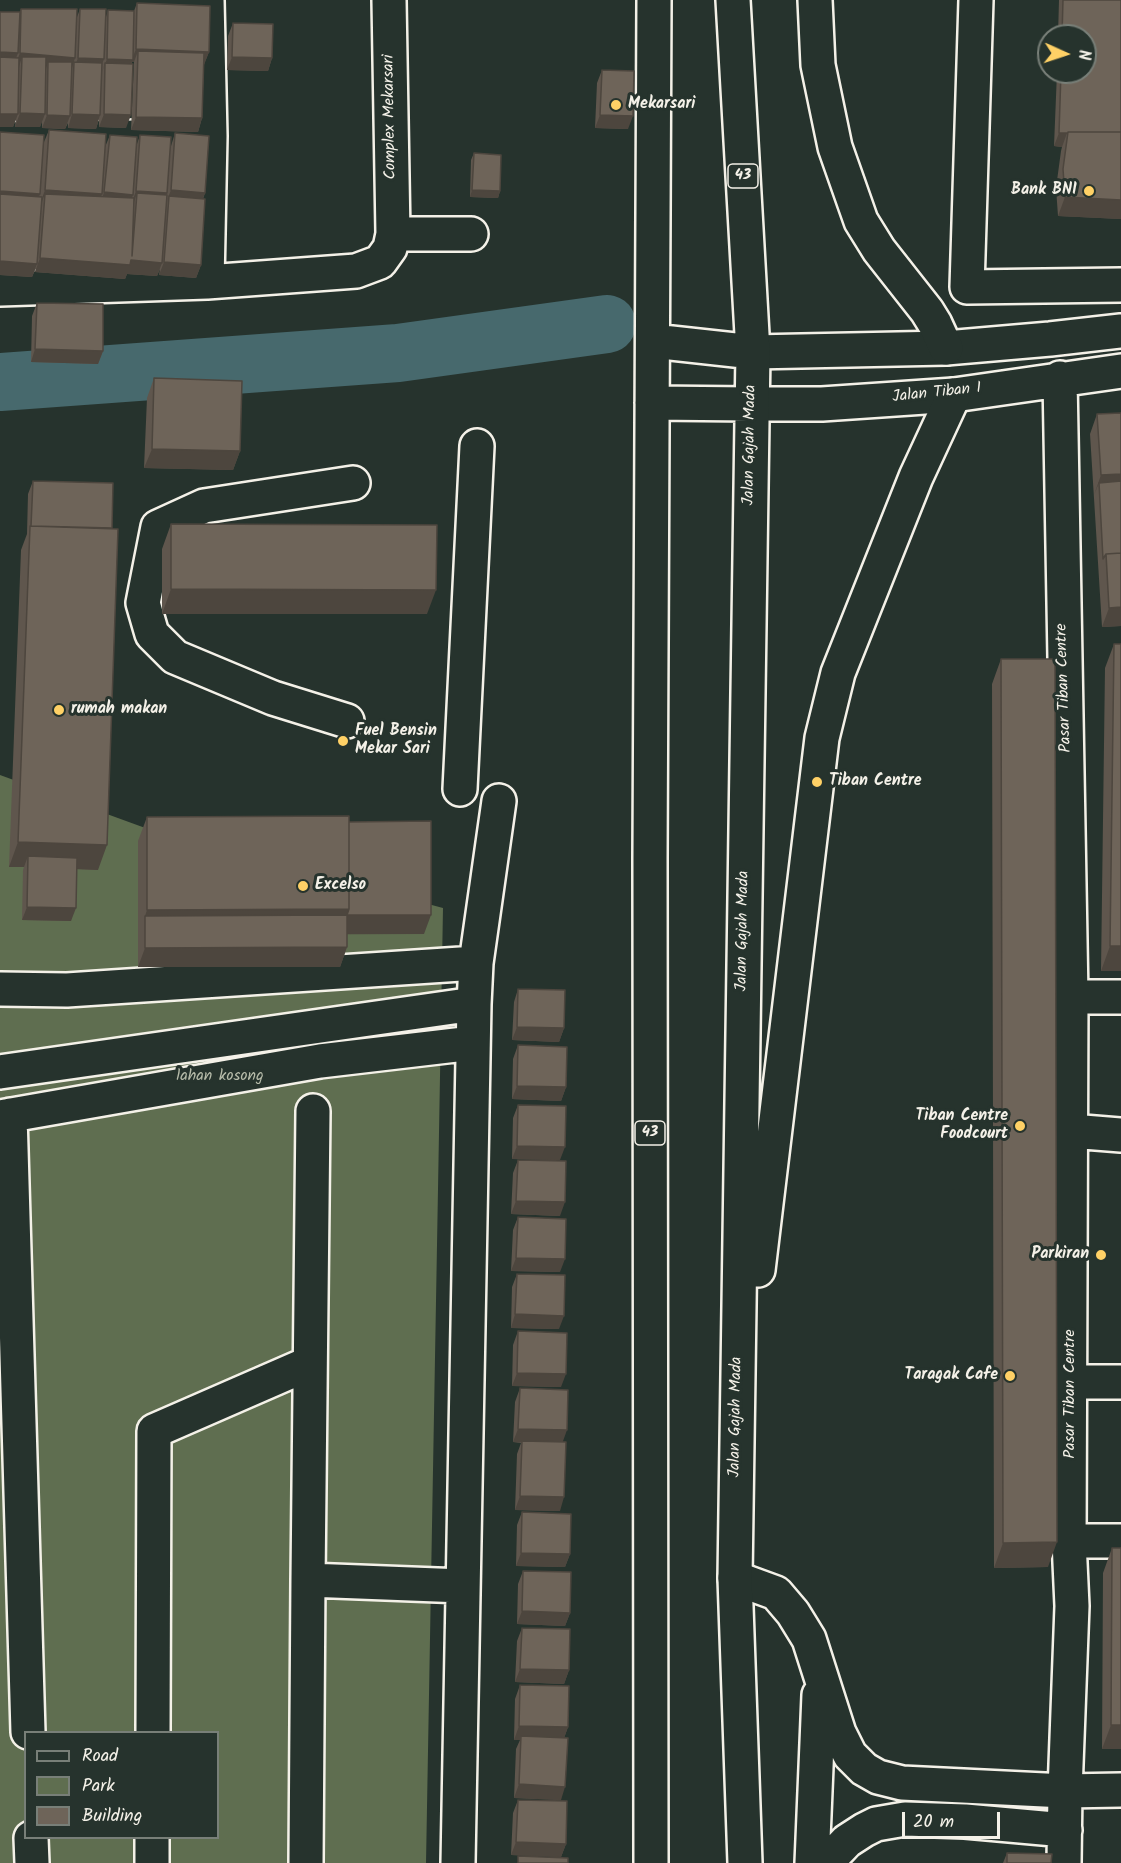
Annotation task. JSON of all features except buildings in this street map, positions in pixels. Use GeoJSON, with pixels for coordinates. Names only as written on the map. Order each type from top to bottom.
{"type":"FeatureCollection","features":[{"type":"Feature","properties":{"kind":"main road","name":"Complex Mekarsari"},"geometry":{"type":"LineString","coordinates":[[0,289],[207,282],[365,269],[380,262],[390,248],[393,234],[389,0]]}},
{"type":"Feature","properties":{"kind":"main road"},"geometry":{"type":"LineString","coordinates":[[652,403],[654,0]]}},
{"type":"Feature","properties":{"kind":"main road","name":"Jalan Gajah Mada"},"geometry":{"type":"LineString","coordinates":[[734,0],[753,352],[735,1578],[745,1863]]}},
{"type":"Feature","properties":{"kind":"main road"},"geometry":{"type":"LineString","coordinates":[[814,0],[818,65],[835,147],[849,190],[861,221],[886,260],[927,311],[946,348]]}},
{"type":"Feature","properties":{"kind":"main road"},"geometry":{"type":"LineString","coordinates":[[976,0],[967,287],[1121,285]]}},
{"type":"Feature","properties":{"kind":"main road"},"geometry":{"type":"LineString","coordinates":[[0,9],[207,6],[210,136],[207,282]]}},
{"type":"Feature","properties":{"kind":"main road"},"geometry":{"type":"LineString","coordinates":[[0,139],[210,136]]}},
{"type":"Feature","properties":{"kind":"main road"},"geometry":{"type":"LineString","coordinates":[[393,234],[471,234]]}},
{"type":"Feature","properties":{"kind":"main road"},"geometry":{"type":"LineString","coordinates":[[653,341],[753,352],[946,348],[1121,331]]}},
{"type":"Feature","properties":{"kind":"main road","name":"Jalan Tiban I"},"geometry":{"type":"LineString","coordinates":[[652,403],[822,404],[954,395],[1121,371]]}},
{"type":"Feature","properties":{"kind":"main road","name":"Pasar Tiban Centre"},"geometry":{"type":"LineString","coordinates":[[1060,378],[1071,997],[1069,1541],[1072,1606],[1064,1863]]}},
{"type":"Feature","properties":{"kind":"main road"},"geometry":{"type":"LineString","coordinates":[[737,1446],[822,738],[838,673],[916,477],[954,395]]}},
{"type":"Feature","properties":{"kind":"main road","name":"43"},"geometry":{"type":"LineString","coordinates":[[651,1863],[652,403]]}},
{"type":"Feature","properties":{"kind":"main road"},"geometry":{"type":"LineString","coordinates":[[460,789],[477,446]]}},
{"type":"Feature","properties":{"kind":"main road"},"geometry":{"type":"LineString","coordinates":[[347,721],[273,699],[175,657],[152,634],[143,603],[158,527],[204,506],[353,483]]}},
{"type":"Feature","properties":{"kind":"main road"},"geometry":{"type":"LineString","coordinates":[[458,1863],[474,1004],[476,963],[499,801]]}},
{"type":"Feature","properties":{"kind":"main road"},"geometry":{"type":"LineString","coordinates":[[0,988],[67,990],[476,963]]}},
{"type":"Feature","properties":{"kind":"main road"},"geometry":{"type":"LineString","coordinates":[[1071,997],[1121,997]]}},
{"type":"Feature","properties":{"kind":"main road"},"geometry":{"type":"LineString","coordinates":[[0,1072],[474,1004]]}},
{"type":"Feature","properties":{"kind":"main road"},"geometry":{"type":"LineString","coordinates":[[28,1731],[5,1116],[320,1061],[473,1043]]}},
{"type":"Feature","properties":{"kind":"main road"},"geometry":{"type":"LineString","coordinates":[[306,1863],[313,1111]]}},
{"type":"Feature","properties":{"kind":"main road"},"geometry":{"type":"LineString","coordinates":[[1071,1131],[1121,1135]]}},
{"type":"Feature","properties":{"kind":"main road"},"geometry":{"type":"LineString","coordinates":[[153,1731],[154,1431],[310,1363]]}},
{"type":"Feature","properties":{"kind":"main road"},"geometry":{"type":"LineString","coordinates":[[1071,1382],[1121,1382]]}},
{"type":"Feature","properties":{"kind":"main road"},"geometry":{"type":"LineString","coordinates":[[1069,1541],[1121,1541]]}},
{"type":"Feature","properties":{"kind":"main road"},"geometry":{"type":"LineString","coordinates":[[735,1578],[776,1593],[793,1613],[808,1639],[838,1733],[850,1755],[864,1769],[878,1777],[902,1783],[1065,1791],[1121,1790]]}},
{"type":"Feature","properties":{"kind":"main road"},"geometry":{"type":"LineString","coordinates":[[308,1580],[463,1586]]}},
{"type":"Feature","properties":{"kind":"main road"},"geometry":{"type":"LineString","coordinates":[[812,1863],[820,1675]]}},
{"type":"Feature","properties":{"kind":"main road"},"geometry":{"type":"LineString","coordinates":[[826,1863],[847,1841],[864,1830],[876,1824],[904,1819],[965,1821],[1065,1830]]}},
{"type":"Feature","properties":{"kind":"main road"},"geometry":{"type":"LineString","coordinates":[[31,1839],[32,1863]]}},
{"type":"Feature","properties":{"kind":"main road"},"geometry":{"type":"LineString","coordinates":[[152,1839],[152,1863]]}},
{"type":"Feature","properties":{"kind":"green space","name":"lahan kosong"},"geometry":{"type":"Polygon","coordinates":[[[0,775],[148,829],[443,908],[426,1863],[0,1863],[0,775]]]}},
{"type":"Feature","properties":{"kind":"waterway"},"geometry":{"type":"LineString","coordinates":[[0,382],[398,353],[607,324]]}},
{"type":"Feature","properties":{"kind":"place","name":"Mekarsari"},"geometry":{"type":"Point","coordinates":[616,105]}},
{"type":"Feature","properties":{"kind":"place","name":"Bank BNI"},"geometry":{"type":"Point","coordinates":[1089,191]}},
{"type":"Feature","properties":{"kind":"place","name":"rumah makan"},"geometry":{"type":"Point","coordinates":[59,710]}},
{"type":"Feature","properties":{"kind":"place","name":"Fuel Bensin Mekar Sari"},"geometry":{"type":"Point","coordinates":[343,741]}},
{"type":"Feature","properties":{"kind":"place","name":"Tiban Centre"},"geometry":{"type":"Point","coordinates":[817,782]}},
{"type":"Feature","properties":{"kind":"place","name":"Excelso"},"geometry":{"type":"Point","coordinates":[303,886]}},
{"type":"Feature","properties":{"kind":"place","name":"Tiban Centre Foodcourt"},"geometry":{"type":"Point","coordinates":[1020,1126]}},
{"type":"Feature","properties":{"kind":"place","name":"Parkiran"},"geometry":{"type":"Point","coordinates":[1101,1255]}},
{"type":"Feature","properties":{"kind":"place","name":"Taragak Cafe"},"geometry":{"type":"Point","coordinates":[1010,1376]}}]}
